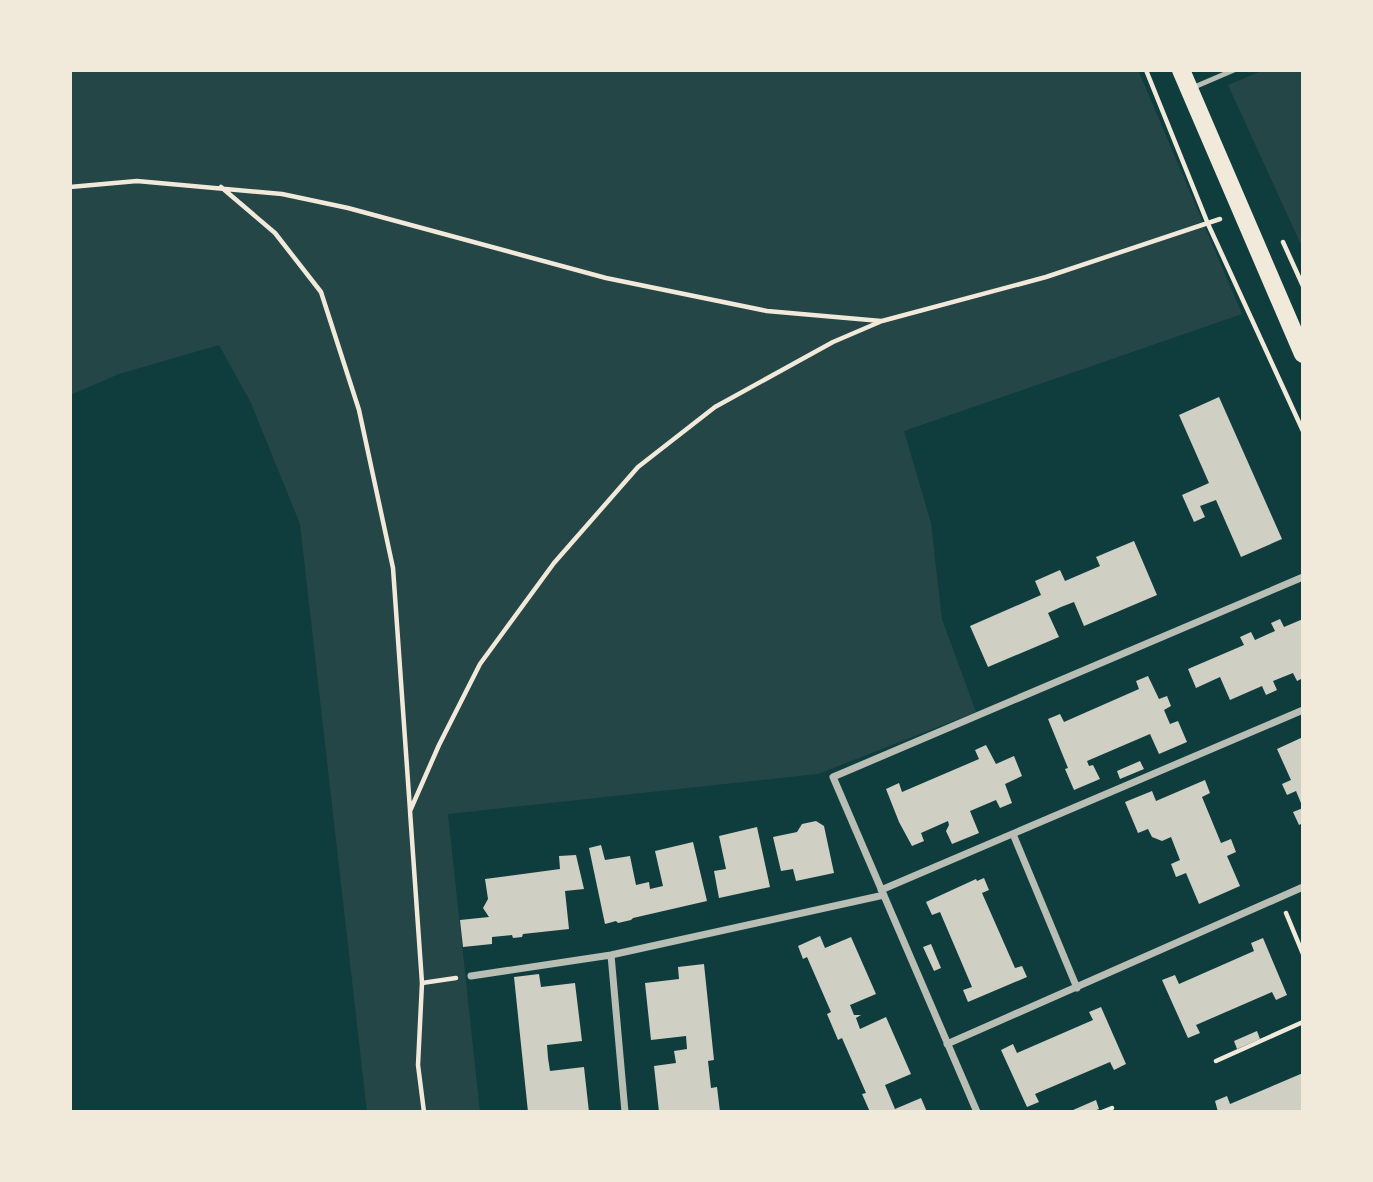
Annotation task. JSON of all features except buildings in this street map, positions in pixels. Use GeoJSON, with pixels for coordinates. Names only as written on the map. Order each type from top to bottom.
{"type":"FeatureCollection","features":[{"type":"Feature","properties":{"kind":"main road"},"geometry":{"type":"LineString","coordinates":[[1181,70],[1303,354]]}},
{"type":"Feature","properties":{"kind":"street"},"geometry":{"type":"LineString","coordinates":[[977,1112],[833,777],[1303,577]]}},
{"type":"Feature","properties":{"kind":"street"},"geometry":{"type":"LineString","coordinates":[[471,976],[611,955],[882,893],[1303,710]]}},
{"type":"Feature","properties":{"kind":"street"},"geometry":{"type":"LineString","coordinates":[[1013,834],[1077,988]]}},
{"type":"Feature","properties":{"kind":"street"},"geometry":{"type":"LineString","coordinates":[[947,1044],[1303,887]]}},
{"type":"Feature","properties":{"kind":"street"},"geometry":{"type":"LineString","coordinates":[[611,955],[625,1112]]}},
{"type":"Feature","properties":{"kind":"lane"},"geometry":{"type":"LineString","coordinates":[[1189,90],[1234,70]]}},
{"type":"Feature","properties":{"kind":"path"},"geometry":{"type":"LineString","coordinates":[[1146,70],[1208,224],[1303,431]]}},
{"type":"Feature","properties":{"kind":"path"},"geometry":{"type":"LineString","coordinates":[[70,187],[137,181],[282,194],[348,208],[606,278],[766,311],[882,321]]}},
{"type":"Feature","properties":{"kind":"path"},"geometry":{"type":"LineString","coordinates":[[221,187],[275,233],[321,292],[359,410],[393,568],[422,984],[418,1065],[424,1112]]}},
{"type":"Feature","properties":{"kind":"path"},"geometry":{"type":"LineString","coordinates":[[410,811],[439,745],[480,664],[554,564],[638,467],[715,407],[833,342],[882,321],[1046,277],[1208,224],[1240,210]]}},
{"type":"Feature","properties":{"kind":"path"},"geometry":{"type":"LineString","coordinates":[[1280,897],[1303,954]]}},
{"type":"Feature","properties":{"kind":"path"},"geometry":{"type":"LineString","coordinates":[[422,984],[471,976]]}},
{"type":"Feature","properties":{"kind":"path"},"geometry":{"type":"LineString","coordinates":[[1216,1061],[1303,1022]]}},
{"type":"Feature","properties":{"kind":"path"},"geometry":{"type":"LineString","coordinates":[[1102,1112],[1112,1108]]}},
{"type":"Feature","properties":{"kind":"shaded area"},"geometry":{"type":"Polygon","coordinates":[[[70,70],[1138,70],[1242,314],[904,431],[931,523],[942,619],[976,712],[818,774],[448,814],[480,1112],[367,1112],[300,524],[251,403],[219,345],[119,374],[70,395],[70,70]]]}},
{"type":"Feature","properties":{"kind":"shaded area"},"geometry":{"type":"Polygon","coordinates":[[[1264,70],[1303,70],[1303,249],[1228,85],[1264,70]]]}}]}
